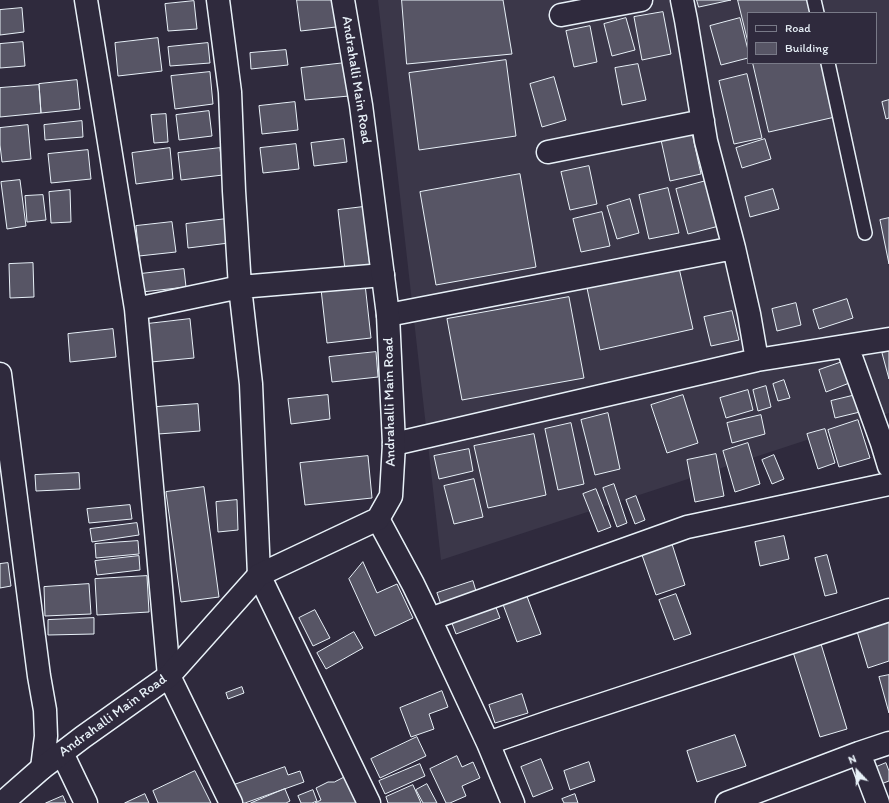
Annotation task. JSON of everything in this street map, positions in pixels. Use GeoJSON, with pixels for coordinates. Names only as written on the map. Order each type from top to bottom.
{"type":"FeatureCollection","features":[{"type":"Feature","properties":{"kind":"street"},"geometry":{"type":"LineString","coordinates":[[86,0],[136,309],[169,676],[231,803]]}},
{"type":"Feature","properties":{"kind":"street"},"geometry":{"type":"LineString","coordinates":[[218,0],[230,92],[240,287],[251,384],[259,575],[369,803]]}},
{"type":"Feature","properties":{"kind":"street","name":"Andrahalli Main Road"},"geometry":{"type":"LineString","coordinates":[[2,803],[42,768],[169,676],[259,575],[378,519],[391,496],[394,444],[388,315],[361,105],[343,0]]}},
{"type":"Feature","properties":{"kind":"street"},"geometry":{"type":"LineString","coordinates":[[561,15],[641,0]]}},
{"type":"Feature","properties":{"kind":"street"},"geometry":{"type":"LineString","coordinates":[[682,0],[706,142],[734,248],[749,314],[757,360]]}},
{"type":"Feature","properties":{"kind":"street"},"geometry":{"type":"LineString","coordinates":[[548,152],[703,121]]}},
{"type":"Feature","properties":{"kind":"street"},"geometry":{"type":"LineString","coordinates":[[388,315],[734,248]]}},
{"type":"Feature","properties":{"kind":"street"},"geometry":{"type":"LineString","coordinates":[[136,309],[240,287],[383,275]]}},
{"type":"Feature","properties":{"kind":"street"},"geometry":{"type":"LineString","coordinates":[[394,444],[757,360],[889,339]]}},
{"type":"Feature","properties":{"kind":"street"},"geometry":{"type":"LineString","coordinates":[[847,346],[889,466]]}},
{"type":"Feature","properties":{"kind":"street"},"geometry":{"type":"LineString","coordinates":[[0,374],[39,676],[45,710],[46,736],[42,768]]}},
{"type":"Feature","properties":{"kind":"street"},"geometry":{"type":"LineString","coordinates":[[430,619],[687,527],[889,484]]}},
{"type":"Feature","properties":{"kind":"street"},"geometry":{"type":"LineString","coordinates":[[378,519],[430,619],[488,743],[512,803]]}},
{"type":"Feature","properties":{"kind":"street"},"geometry":{"type":"LineString","coordinates":[[488,743],[889,610]]}},
{"type":"Feature","properties":{"kind":"street"},"geometry":{"type":"LineString","coordinates":[[728,803],[889,743]]}},
{"type":"Feature","properties":{"kind":"street"},"geometry":{"type":"LineString","coordinates":[[62,753],[86,803]]}},
{"type":"Feature","properties":{"kind":"street"},"geometry":{"type":"LineString","coordinates":[[859,753],[878,803]]}},
{"type":"Feature","properties":{"kind":"lane"},"geometry":{"type":"LineString","coordinates":[[814,0],[817,12]]}},
{"type":"Feature","properties":{"kind":"lane"},"geometry":{"type":"LineString","coordinates":[[828,64],[865,233]]}},
{"type":"Feature","properties":{"kind":"shaded area"},"geometry":{"type":"Polygon","coordinates":[[[378,0],[889,0],[889,413],[441,560],[378,0]]]}},
{"type":"Feature","properties":{"kind":"building"},"geometry":{"type":"Polygon","coordinates":[[[297,0],[334,0],[336,27],[301,31],[297,0]]]}},
{"type":"Feature","properties":{"kind":"building"},"geometry":{"type":"Polygon","coordinates":[[[402,0],[503,0],[512,54],[407,64],[402,0]]]}},
{"type":"Feature","properties":{"kind":"building"},"geometry":{"type":"Polygon","coordinates":[[[697,0],[731,0],[699,7],[697,0]]]}},
{"type":"Feature","properties":{"kind":"building"},"geometry":{"type":"Polygon","coordinates":[[[738,0],[808,0],[811,12],[747,12],[747,38],[738,0]]]}},
{"type":"Feature","properties":{"kind":"building"},"geometry":{"type":"Polygon","coordinates":[[[194,1],[197,29],[168,31],[165,4],[194,1]]]}},
{"type":"Feature","properties":{"kind":"building"},"geometry":{"type":"Polygon","coordinates":[[[22,8],[24,32],[0,35],[0,10],[22,8]]]}},
{"type":"Feature","properties":{"kind":"building"},"geometry":{"type":"Polygon","coordinates":[[[663,12],[671,54],[642,60],[634,17],[663,12]]]}},
{"type":"Feature","properties":{"kind":"building"},"geometry":{"type":"Polygon","coordinates":[[[626,18],[635,50],[612,56],[604,24],[626,18]]]}},
{"type":"Feature","properties":{"kind":"building"},"geometry":{"type":"Polygon","coordinates":[[[740,18],[747,46],[747,58],[721,65],[710,26],[740,18]]]}},
{"type":"Feature","properties":{"kind":"building"},"geometry":{"type":"Polygon","coordinates":[[[590,26],[597,62],[574,67],[566,31],[590,26]]]}},
{"type":"Feature","properties":{"kind":"building"},"geometry":{"type":"Polygon","coordinates":[[[158,38],[162,71],[118,76],[115,43],[158,38]]]}},
{"type":"Feature","properties":{"kind":"building"},"geometry":{"type":"Polygon","coordinates":[[[23,42],[25,66],[0,68],[0,44],[23,42]]]}},
{"type":"Feature","properties":{"kind":"building"},"geometry":{"type":"Polygon","coordinates":[[[208,43],[210,63],[170,66],[168,47],[208,43]]]}},
{"type":"Feature","properties":{"kind":"building"},"geometry":{"type":"Polygon","coordinates":[[[286,50],[288,65],[251,69],[250,53],[286,50]]]}},
{"type":"Feature","properties":{"kind":"building"},"geometry":{"type":"Polygon","coordinates":[[[506,60],[516,136],[419,150],[409,73],[506,60]]]}},
{"type":"Feature","properties":{"kind":"building"},"geometry":{"type":"Polygon","coordinates":[[[345,63],[349,96],[305,100],[301,68],[345,63]]]}},
{"type":"Feature","properties":{"kind":"building"},"geometry":{"type":"Polygon","coordinates":[[[638,64],[646,100],[622,105],[615,68],[638,64]]]}},
{"type":"Feature","properties":{"kind":"building"},"geometry":{"type":"Polygon","coordinates":[[[753,64],[822,64],[835,117],[769,132],[753,64]]]}},
{"type":"Feature","properties":{"kind":"building"},"geometry":{"type":"Polygon","coordinates":[[[210,72],[213,104],[175,109],[171,76],[210,72]]]}},
{"type":"Feature","properties":{"kind":"building"},"geometry":{"type":"Polygon","coordinates":[[[747,74],[762,138],[734,144],[719,81],[747,74]]]}},
{"type":"Feature","properties":{"kind":"building"},"geometry":{"type":"Polygon","coordinates":[[[554,77],[566,120],[542,127],[530,84],[554,77]]]}},
{"type":"Feature","properties":{"kind":"building"},"geometry":{"type":"Polygon","coordinates":[[[77,80],[80,109],[41,113],[39,84],[77,80]]]}},
{"type":"Feature","properties":{"kind":"building"},"geometry":{"type":"Polygon","coordinates":[[[39,85],[41,113],[0,117],[0,88],[39,85]]]}},
{"type":"Feature","properties":{"kind":"building"},"geometry":{"type":"Polygon","coordinates":[[[889,100],[889,118],[886,119],[882,102],[889,100]]]}},
{"type":"Feature","properties":{"kind":"building"},"geometry":{"type":"Polygon","coordinates":[[[295,102],[298,130],[262,134],[259,106],[295,102]]]}},
{"type":"Feature","properties":{"kind":"building"},"geometry":{"type":"Polygon","coordinates":[[[209,111],[212,136],[179,140],[176,115],[209,111]]]}},
{"type":"Feature","properties":{"kind":"building"},"geometry":{"type":"Polygon","coordinates":[[[166,114],[168,142],[154,143],[151,115],[166,114]]]}},
{"type":"Feature","properties":{"kind":"building"},"geometry":{"type":"Polygon","coordinates":[[[82,121],[83,137],[45,140],[44,125],[82,121]]]}},
{"type":"Feature","properties":{"kind":"building"},"geometry":{"type":"Polygon","coordinates":[[[28,125],[31,159],[2,162],[0,128],[28,125]]]}},
{"type":"Feature","properties":{"kind":"building"},"geometry":{"type":"Polygon","coordinates":[[[692,133],[701,174],[670,181],[661,140],[692,133]]]}},
{"type":"Feature","properties":{"kind":"building"},"geometry":{"type":"Polygon","coordinates":[[[344,139],[347,162],[314,166],[311,143],[344,139]]]}},
{"type":"Feature","properties":{"kind":"building"},"geometry":{"type":"Polygon","coordinates":[[[765,139],[771,159],[742,168],[736,148],[765,139]]]}},
{"type":"Feature","properties":{"kind":"building"},"geometry":{"type":"Polygon","coordinates":[[[296,144],[299,169],[263,173],[260,148],[296,144]]]}},
{"type":"Feature","properties":{"kind":"building"},"geometry":{"type":"Polygon","coordinates":[[[170,148],[173,179],[136,184],[132,153],[170,148]]]}},
{"type":"Feature","properties":{"kind":"building"},"geometry":{"type":"Polygon","coordinates":[[[220,148],[223,175],[181,180],[178,153],[220,148]]]}},
{"type":"Feature","properties":{"kind":"building"},"geometry":{"type":"Polygon","coordinates":[[[88,150],[91,179],[51,183],[48,154],[88,150]]]}},
{"type":"Feature","properties":{"kind":"building"},"geometry":{"type":"Polygon","coordinates":[[[589,166],[597,204],[570,210],[561,172],[589,166]]]}},
{"type":"Feature","properties":{"kind":"building"},"geometry":{"type":"Polygon","coordinates":[[[520,174],[536,267],[436,285],[420,192],[520,174]]]}},
{"type":"Feature","properties":{"kind":"building"},"geometry":{"type":"Polygon","coordinates":[[[20,180],[26,226],[7,229],[1,182],[20,180]]]}},
{"type":"Feature","properties":{"kind":"building"},"geometry":{"type":"Polygon","coordinates":[[[706,181],[719,226],[688,234],[676,189],[706,181]]]}},
{"type":"Feature","properties":{"kind":"building"},"geometry":{"type":"Polygon","coordinates":[[[668,188],[679,233],[649,239],[639,195],[668,188]]]}},
{"type":"Feature","properties":{"kind":"building"},"geometry":{"type":"Polygon","coordinates":[[[773,189],[779,209],[750,217],[745,197],[773,189]]]}},
{"type":"Feature","properties":{"kind":"building"},"geometry":{"type":"Polygon","coordinates":[[[70,190],[71,222],[51,223],[49,192],[70,190]]]}},
{"type":"Feature","properties":{"kind":"building"},"geometry":{"type":"Polygon","coordinates":[[[43,195],[46,220],[27,222],[25,196],[43,195]]]}},
{"type":"Feature","properties":{"kind":"building"},"geometry":{"type":"Polygon","coordinates":[[[630,199],[639,233],[617,239],[607,206],[630,199]]]}},
{"type":"Feature","properties":{"kind":"building"},"geometry":{"type":"Polygon","coordinates":[[[363,207],[370,267],[345,270],[338,210],[363,207]]]}},
{"type":"Feature","properties":{"kind":"building"},"geometry":{"type":"Polygon","coordinates":[[[602,212],[610,246],[581,252],[573,219],[602,212]]]}},
{"type":"Feature","properties":{"kind":"building"},"geometry":{"type":"Polygon","coordinates":[[[889,218],[889,264],[880,220],[889,218]]]}},
{"type":"Feature","properties":{"kind":"building"},"geometry":{"type":"Polygon","coordinates":[[[226,219],[229,243],[188,248],[186,224],[226,219]]]}},
{"type":"Feature","properties":{"kind":"building"},"geometry":{"type":"Polygon","coordinates":[[[172,222],[176,252],[139,256],[136,226],[172,222]]]}},
{"type":"Feature","properties":{"kind":"building"},"geometry":{"type":"Polygon","coordinates":[[[33,263],[34,297],[10,298],[9,264],[33,263]]]}},
{"type":"Feature","properties":{"kind":"building"},"geometry":{"type":"Polygon","coordinates":[[[679,268],[693,329],[600,350],[587,288],[679,268]]]}},
{"type":"Feature","properties":{"kind":"building"},"geometry":{"type":"Polygon","coordinates":[[[184,269],[186,287],[142,292],[140,274],[184,269]]]}},
{"type":"Feature","properties":{"kind":"building"},"geometry":{"type":"Polygon","coordinates":[[[365,284],[371,338],[327,343],[321,289],[365,284]]]}},
{"type":"Feature","properties":{"kind":"building"},"geometry":{"type":"Polygon","coordinates":[[[569,297],[584,378],[462,400],[447,319],[569,297]]]}},
{"type":"Feature","properties":{"kind":"building"},"geometry":{"type":"Polygon","coordinates":[[[847,299],[853,318],[819,329],[813,310],[847,299]]]}},
{"type":"Feature","properties":{"kind":"building"},"geometry":{"type":"Polygon","coordinates":[[[796,303],[801,325],[777,331],[772,309],[796,303]]]}},
{"type":"Feature","properties":{"kind":"building"},"geometry":{"type":"Polygon","coordinates":[[[732,311],[739,340],[711,346],[704,317],[732,311]]]}},
{"type":"Feature","properties":{"kind":"building"},"geometry":{"type":"Polygon","coordinates":[[[190,319],[194,358],[151,362],[147,324],[190,319]]]}},
{"type":"Feature","properties":{"kind":"building"},"geometry":{"type":"Polygon","coordinates":[[[113,329],[116,357],[70,362],[68,334],[113,329]]]}},
{"type":"Feature","properties":{"kind":"building"},"geometry":{"type":"Polygon","coordinates":[[[889,351],[889,379],[882,353],[889,351]]]}},
{"type":"Feature","properties":{"kind":"building"},"geometry":{"type":"Polygon","coordinates":[[[376,352],[378,377],[332,382],[329,357],[376,352]]]}},
{"type":"Feature","properties":{"kind":"building"},"geometry":{"type":"Polygon","coordinates":[[[845,361],[852,382],[826,392],[819,370],[845,361]]]}},
{"type":"Feature","properties":{"kind":"building"},"geometry":{"type":"Polygon","coordinates":[[[784,380],[790,398],[778,401],[773,384],[784,380]]]}},
{"type":"Feature","properties":{"kind":"building"},"geometry":{"type":"Polygon","coordinates":[[[766,386],[771,407],[758,411],[753,390],[766,386]]]}},
{"type":"Feature","properties":{"kind":"building"},"geometry":{"type":"Polygon","coordinates":[[[748,390],[753,410],[726,418],[720,398],[748,390]]]}},
{"type":"Feature","properties":{"kind":"building"},"geometry":{"type":"Polygon","coordinates":[[[860,394],[864,411],[835,418],[831,401],[860,394]]]}},
{"type":"Feature","properties":{"kind":"building"},"geometry":{"type":"Polygon","coordinates":[[[328,395],[330,419],[291,424],[288,399],[328,395]]]}},
{"type":"Feature","properties":{"kind":"building"},"geometry":{"type":"Polygon","coordinates":[[[683,395],[698,443],[667,453],[651,405],[683,395]]]}},
{"type":"Feature","properties":{"kind":"building"},"geometry":{"type":"Polygon","coordinates":[[[198,404],[200,431],[158,434],[156,407],[198,404]]]}},
{"type":"Feature","properties":{"kind":"building"},"geometry":{"type":"Polygon","coordinates":[[[608,413],[620,469],[595,475],[581,420],[608,413]]]}},
{"type":"Feature","properties":{"kind":"building"},"geometry":{"type":"Polygon","coordinates":[[[761,415],[765,434],[732,443],[727,423],[761,415]]]}},
{"type":"Feature","properties":{"kind":"building"},"geometry":{"type":"Polygon","coordinates":[[[858,420],[870,458],[839,467],[828,430],[858,420]]]}},
{"type":"Feature","properties":{"kind":"building"},"geometry":{"type":"Polygon","coordinates":[[[571,423],[584,484],[558,490],[545,429],[571,423]]]}},
{"type":"Feature","properties":{"kind":"building"},"geometry":{"type":"Polygon","coordinates":[[[825,429],[835,463],[818,469],[807,434],[825,429]]]}},
{"type":"Feature","properties":{"kind":"building"},"geometry":{"type":"Polygon","coordinates":[[[534,434],[546,495],[488,508],[474,446],[534,434]]]}},
{"type":"Feature","properties":{"kind":"building"},"geometry":{"type":"Polygon","coordinates":[[[748,443],[760,484],[735,492],[723,451],[748,443]]]}},
{"type":"Feature","properties":{"kind":"building"},"geometry":{"type":"Polygon","coordinates":[[[469,449],[473,471],[439,479],[434,456],[469,449]]]}},
{"type":"Feature","properties":{"kind":"building"},"geometry":{"type":"Polygon","coordinates":[[[716,454],[724,496],[695,502],[687,460],[716,454]]]}},
{"type":"Feature","properties":{"kind":"building"},"geometry":{"type":"Polygon","coordinates":[[[774,455],[784,479],[772,484],[762,460],[774,455]]]}},
{"type":"Feature","properties":{"kind":"building"},"geometry":{"type":"Polygon","coordinates":[[[368,456],[372,498],[305,505],[300,463],[368,456]]]}},
{"type":"Feature","properties":{"kind":"building"},"geometry":{"type":"Polygon","coordinates":[[[79,473],[80,489],[36,491],[35,475],[79,473]]]}},
{"type":"Feature","properties":{"kind":"building"},"geometry":{"type":"Polygon","coordinates":[[[474,479],[483,517],[454,524],[444,486],[474,479]]]}},
{"type":"Feature","properties":{"kind":"building"},"geometry":{"type":"Polygon","coordinates":[[[614,484],[627,523],[617,527],[603,488],[614,484]]]}},
{"type":"Feature","properties":{"kind":"building"},"geometry":{"type":"Polygon","coordinates":[[[204,487],[219,597],[181,602],[166,492],[204,487]]]}},
{"type":"Feature","properties":{"kind":"building"},"geometry":{"type":"Polygon","coordinates":[[[596,489],[611,527],[598,532],[583,494],[596,489]]]}},
{"type":"Feature","properties":{"kind":"building"},"geometry":{"type":"Polygon","coordinates":[[[636,496],[645,520],[635,524],[626,500],[636,496]]]}},
{"type":"Feature","properties":{"kind":"building"},"geometry":{"type":"Polygon","coordinates":[[[237,500],[238,530],[218,532],[216,502],[237,500]]]}},
{"type":"Feature","properties":{"kind":"building"},"geometry":{"type":"Polygon","coordinates":[[[130,505],[132,519],[89,523],[87,509],[130,505]]]}},
{"type":"Feature","properties":{"kind":"building"},"geometry":{"type":"Polygon","coordinates":[[[137,523],[139,535],[92,542],[90,529],[137,523]]]}},
{"type":"Feature","properties":{"kind":"building"},"geometry":{"type":"Polygon","coordinates":[[[784,536],[789,559],[760,566],[755,542],[784,536]]]}},
{"type":"Feature","properties":{"kind":"building"},"geometry":{"type":"Polygon","coordinates":[[[138,541],[139,554],[96,558],[95,544],[138,541]]]}},
{"type":"Feature","properties":{"kind":"building"},"geometry":{"type":"Polygon","coordinates":[[[672,544],[685,585],[656,595],[642,555],[672,544]]]}},
{"type":"Feature","properties":{"kind":"building"},"geometry":{"type":"Polygon","coordinates":[[[827,555],[837,593],[825,596],[815,558],[827,555]]]}},
{"type":"Feature","properties":{"kind":"building"},"geometry":{"type":"Polygon","coordinates":[[[139,556],[140,570],[97,575],[95,561],[139,556]]]}},
{"type":"Feature","properties":{"kind":"building"},"geometry":{"type":"Polygon","coordinates":[[[363,562],[377,593],[397,584],[413,618],[375,636],[349,579],[363,562]]]}},
{"type":"Feature","properties":{"kind":"building"},"geometry":{"type":"Polygon","coordinates":[[[8,563],[11,586],[0,588],[0,564],[8,563]]]}},
{"type":"Feature","properties":{"kind":"building"},"geometry":{"type":"Polygon","coordinates":[[[147,576],[149,612],[97,615],[95,579],[147,576]]]}},
{"type":"Feature","properties":{"kind":"building"},"geometry":{"type":"Polygon","coordinates":[[[473,581],[478,598],[443,610],[437,593],[473,581]]]}},
{"type":"Feature","properties":{"kind":"building"},"geometry":{"type":"Polygon","coordinates":[[[89,584],[91,614],[45,616],[44,587],[89,584]]]}},
{"type":"Feature","properties":{"kind":"building"},"geometry":{"type":"Polygon","coordinates":[[[525,591],[541,634],[517,642],[501,599],[525,591]]]}},
{"type":"Feature","properties":{"kind":"building"},"geometry":{"type":"Polygon","coordinates":[[[676,594],[691,634],[674,640],[659,600],[676,594]]]}},
{"type":"Feature","properties":{"kind":"building"},"geometry":{"type":"Polygon","coordinates":[[[494,602],[500,618],[456,634],[450,618],[494,602]]]}},
{"type":"Feature","properties":{"kind":"building"},"geometry":{"type":"Polygon","coordinates":[[[315,610],[330,638],[313,646],[299,618],[315,610]]]}},
{"type":"Feature","properties":{"kind":"building"},"geometry":{"type":"Polygon","coordinates":[[[94,618],[94,634],[48,635],[48,620],[94,618]]]}},
{"type":"Feature","properties":{"kind":"building"},"geometry":{"type":"Polygon","coordinates":[[[889,618],[889,661],[868,668],[856,628],[889,618]]]}},
{"type":"Feature","properties":{"kind":"building"},"geometry":{"type":"Polygon","coordinates":[[[354,632],[363,648],[326,669],[317,653],[354,632]]]}},
{"type":"Feature","properties":{"kind":"building"},"geometry":{"type":"Polygon","coordinates":[[[821,644],[847,729],[820,737],[793,652],[821,644]]]}},
{"type":"Feature","properties":{"kind":"building"},"geometry":{"type":"Polygon","coordinates":[[[889,675],[889,713],[879,677],[889,675]]]}},
{"type":"Feature","properties":{"kind":"building"},"geometry":{"type":"Polygon","coordinates":[[[242,687],[244,693],[228,699],[226,693],[242,687]]]}},
{"type":"Feature","properties":{"kind":"building"},"geometry":{"type":"Polygon","coordinates":[[[442,691],[448,707],[429,714],[434,729],[411,737],[400,708],[442,691]]]}},
{"type":"Feature","properties":{"kind":"building"},"geometry":{"type":"Polygon","coordinates":[[[522,694],[528,713],[495,723],[489,705],[522,694]]]}},
{"type":"Feature","properties":{"kind":"building"},"geometry":{"type":"Polygon","coordinates":[[[735,735],[746,766],[697,782],[687,751],[735,735]]]}},
{"type":"Feature","properties":{"kind":"building"},"geometry":{"type":"Polygon","coordinates":[[[417,737],[426,756],[380,778],[371,759],[417,737]]]}},
{"type":"Feature","properties":{"kind":"building"},"geometry":{"type":"Polygon","coordinates":[[[457,756],[462,767],[473,762],[480,778],[462,786],[466,796],[450,803],[446,803],[430,769],[457,756]]]}},
{"type":"Feature","properties":{"kind":"building"},"geometry":{"type":"Polygon","coordinates":[[[541,759],[553,789],[533,797],[521,767],[541,759]]]}},
{"type":"Feature","properties":{"kind":"building"},"geometry":{"type":"Polygon","coordinates":[[[589,762],[595,781],[570,790],[564,771],[589,762]]]}},
{"type":"Feature","properties":{"kind":"building"},"geometry":{"type":"Polygon","coordinates":[[[886,763],[889,771],[889,781],[881,784],[874,768],[886,763]]]}},
{"type":"Feature","properties":{"kind":"building"},"geometry":{"type":"Polygon","coordinates":[[[420,764],[425,776],[385,794],[379,781],[420,764]]]}},
{"type":"Feature","properties":{"kind":"building"},"geometry":{"type":"Polygon","coordinates":[[[285,767],[288,775],[300,771],[304,782],[245,803],[241,803],[234,785],[285,767]]]}},
{"type":"Feature","properties":{"kind":"building"},"geometry":{"type":"Polygon","coordinates":[[[195,771],[211,803],[158,803],[153,791],[195,771]]]}},
{"type":"Feature","properties":{"kind":"building"},"geometry":{"type":"Polygon","coordinates":[[[345,777],[358,803],[315,803],[321,800],[316,788],[328,782],[334,782],[345,777]]]}},
{"type":"Feature","properties":{"kind":"building"},"geometry":{"type":"Polygon","coordinates":[[[427,784],[437,803],[423,803],[416,790],[427,784]]]}},
{"type":"Feature","properties":{"kind":"building"},"geometry":{"type":"Polygon","coordinates":[[[413,785],[421,803],[388,803],[386,797],[413,785]]]}},
{"type":"Feature","properties":{"kind":"building"},"geometry":{"type":"Polygon","coordinates":[[[285,789],[290,801],[286,803],[251,803],[285,789]]]}},
{"type":"Feature","properties":{"kind":"building"},"geometry":{"type":"Polygon","coordinates":[[[313,790],[317,801],[312,803],[301,803],[298,796],[313,790]]]}},
{"type":"Feature","properties":{"kind":"building"},"geometry":{"type":"Polygon","coordinates":[[[145,794],[149,803],[125,803],[145,794]]]}},
{"type":"Feature","properties":{"kind":"building"},"geometry":{"type":"Polygon","coordinates":[[[575,794],[578,803],[564,803],[562,799],[575,794]]]}},
{"type":"Feature","properties":{"kind":"building"},"geometry":{"type":"Polygon","coordinates":[[[63,796],[66,803],[46,803],[63,796]]]}}]}
